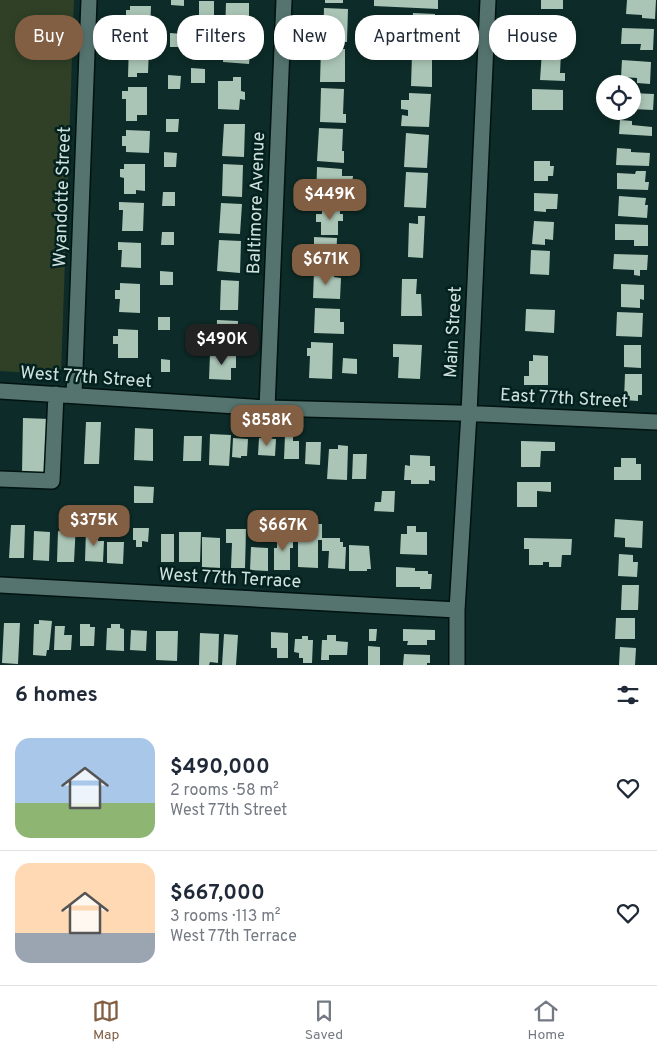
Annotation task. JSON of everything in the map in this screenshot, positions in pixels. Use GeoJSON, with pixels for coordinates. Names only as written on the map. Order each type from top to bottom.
{"type":"FeatureCollection","features":[{"type":"Feature","properties":{"kind":"street","name":"Wyandotte Street"},"geometry":{"type":"LineString","coordinates":[[74,395],[90,0]]}},
{"type":"Feature","properties":{"kind":"street","name":"Baltimore Avenue"},"geometry":{"type":"LineString","coordinates":[[267,408],[284,0]]}},
{"type":"Feature","properties":{"kind":"street","name":"Main Street"},"geometry":{"type":"LineString","coordinates":[[457,665],[457,610],[469,413],[488,0]]}},
{"type":"Feature","properties":{"kind":"street","name":"West 77th Street"},"geometry":{"type":"LineString","coordinates":[[0,391],[267,408],[469,413]]}},
{"type":"Feature","properties":{"kind":"street"},"geometry":{"type":"LineString","coordinates":[[0,479],[52,480],[56,394]]}},
{"type":"Feature","properties":{"kind":"street","name":"East 77th Street"},"geometry":{"type":"LineString","coordinates":[[469,413],[657,422]]}},
{"type":"Feature","properties":{"kind":"street","name":"West 77th Terrace"},"geometry":{"type":"LineString","coordinates":[[0,584],[457,610]]}},
{"type":"Feature","properties":{"kind":"green space"},"geometry":{"type":"Polygon","coordinates":[[[0,0],[74,0],[73,15],[15,15],[15,60],[72,60],[61,375],[0,371],[0,0]]]}},
{"type":"Feature","properties":{"kind":"building"},"geometry":{"type":"Polygon","coordinates":[[[171,0],[184,0],[184,6],[171,5],[171,0]]]}},
{"type":"Feature","properties":{"kind":"building"},"geometry":{"type":"Polygon","coordinates":[[[325,0],[343,0],[343,3],[325,3],[325,0]]]}},
{"type":"Feature","properties":{"kind":"building"},"geometry":{"type":"Polygon","coordinates":[[[374,0],[438,0],[438,9],[374,6],[374,0]]]}},
{"type":"Feature","properties":{"kind":"building"},"geometry":{"type":"Polygon","coordinates":[[[541,0],[563,0],[563,9],[541,9],[541,0]]]}},
{"type":"Feature","properties":{"kind":"building"},"geometry":{"type":"Polygon","coordinates":[[[627,0],[656,0],[655,19],[642,18],[642,15],[626,14],[627,0]]]}},
{"type":"Feature","properties":{"kind":"building"},"geometry":{"type":"Polygon","coordinates":[[[199,1],[214,1],[214,15],[199,15],[199,1]]]}},
{"type":"Feature","properties":{"kind":"building"},"geometry":{"type":"Polygon","coordinates":[[[226,3],[249,3],[249,15],[226,15],[226,3]]]}},
{"type":"Feature","properties":{"kind":"building"},"geometry":{"type":"Polygon","coordinates":[[[130,6],[151,6],[151,15],[126,15],[126,10],[130,10],[130,6]]]}},
{"type":"Feature","properties":{"kind":"building"},"geometry":{"type":"Polygon","coordinates":[[[324,8],[348,9],[347,42],[345,42],[345,15],[324,15],[324,8]]]}},
{"type":"Feature","properties":{"kind":"building"},"geometry":{"type":"Polygon","coordinates":[[[413,13],[435,14],[435,15],[413,15],[413,13]]]}},
{"type":"Feature","properties":{"kind":"building"},"geometry":{"type":"Polygon","coordinates":[[[622,28],[654,29],[653,50],[640,50],[641,44],[621,44],[622,28]]]}},
{"type":"Feature","properties":{"kind":"building"},"geometry":{"type":"Polygon","coordinates":[[[170,33],[177,34],[177,47],[170,47],[170,33]]]}},
{"type":"Feature","properties":{"kind":"building"},"geometry":{"type":"Polygon","coordinates":[[[128,60],[149,60],[148,73],[137,73],[137,77],[128,77],[128,60]]]}},
{"type":"Feature","properties":{"kind":"building"},"geometry":{"type":"Polygon","coordinates":[[[223,60],[249,60],[249,64],[223,62],[223,60]]]}},
{"type":"Feature","properties":{"kind":"building"},"geometry":{"type":"Polygon","coordinates":[[[321,60],[345,60],[345,82],[320,82],[321,60]]]}},
{"type":"Feature","properties":{"kind":"building"},"geometry":{"type":"Polygon","coordinates":[[[412,60],[432,60],[432,87],[411,86],[412,60]]]}},
{"type":"Feature","properties":{"kind":"building"},"geometry":{"type":"Polygon","coordinates":[[[541,60],[561,60],[560,73],[565,73],[565,81],[540,80],[541,60]]]}},
{"type":"Feature","properties":{"kind":"building"},"geometry":{"type":"Polygon","coordinates":[[[622,60],[651,62],[650,84],[641,83],[641,75],[621,75],[622,60]]]}},
{"type":"Feature","properties":{"kind":"building"},"geometry":{"type":"Polygon","coordinates":[[[191,68],[205,69],[205,83],[191,83],[191,68]]]}},
{"type":"Feature","properties":{"kind":"building"},"geometry":{"type":"Polygon","coordinates":[[[168,75],[181,76],[180,89],[168,89],[168,75]]]}},
{"type":"Feature","properties":{"kind":"building"},"geometry":{"type":"Polygon","coordinates":[[[233,77],[241,77],[241,91],[245,92],[245,100],[240,99],[239,110],[218,109],[218,81],[233,81],[233,77]]]}},
{"type":"Feature","properties":{"kind":"building"},"geometry":{"type":"Polygon","coordinates":[[[128,87],[147,87],[147,115],[137,115],[137,121],[126,121],[126,99],[122,99],[122,91],[128,91],[128,87]]]}},
{"type":"Feature","properties":{"kind":"building"},"geometry":{"type":"Polygon","coordinates":[[[321,88],[344,89],[343,114],[346,114],[346,123],[320,122],[321,88]]]}},
{"type":"Feature","properties":{"kind":"building"},"geometry":{"type":"Polygon","coordinates":[[[532,89],[563,90],[563,110],[532,110],[532,89]]]}},
{"type":"Feature","properties":{"kind":"building"},"geometry":{"type":"Polygon","coordinates":[[[409,93],[431,94],[429,127],[401,126],[402,115],[408,116],[408,110],[401,109],[401,100],[409,100],[409,93]]]}},
{"type":"Feature","properties":{"kind":"building"},"geometry":{"type":"Polygon","coordinates":[[[641,93],[654,94],[653,110],[641,109],[641,93]]]}},
{"type":"Feature","properties":{"kind":"building"},"geometry":{"type":"Polygon","coordinates":[[[166,119],[179,119],[178,132],[166,132],[166,119]]]}},
{"type":"Feature","properties":{"kind":"building"},"geometry":{"type":"Polygon","coordinates":[[[620,120],[632,121],[632,125],[652,127],[652,136],[619,134],[620,120]]]}},
{"type":"Feature","properties":{"kind":"building"},"geometry":{"type":"Polygon","coordinates":[[[224,124],[245,124],[244,157],[222,156],[224,124]]]}},
{"type":"Feature","properties":{"kind":"building"},"geometry":{"type":"Polygon","coordinates":[[[319,128],[343,129],[342,151],[344,151],[344,163],[317,161],[319,128]]]}},
{"type":"Feature","properties":{"kind":"building"},"geometry":{"type":"Polygon","coordinates":[[[126,130],[150,131],[149,153],[126,152],[126,146],[122,146],[122,136],[126,136],[126,130]]]}},
{"type":"Feature","properties":{"kind":"building"},"geometry":{"type":"Polygon","coordinates":[[[406,133],[429,135],[427,168],[404,167],[406,133]]]}},
{"type":"Feature","properties":{"kind":"building"},"geometry":{"type":"Polygon","coordinates":[[[617,148],[631,149],[631,152],[650,153],[649,166],[616,165],[617,148]]]}},
{"type":"Feature","properties":{"kind":"building"},"geometry":{"type":"Polygon","coordinates":[[[164,152],[177,153],[176,167],[164,167],[164,152]]]}},
{"type":"Feature","properties":{"kind":"building"},"geometry":{"type":"Polygon","coordinates":[[[534,161],[550,161],[550,166],[554,166],[553,176],[548,176],[548,181],[534,181],[534,161]]]}},
{"type":"Feature","properties":{"kind":"building"},"geometry":{"type":"Polygon","coordinates":[[[124,164],[145,164],[145,191],[136,190],[136,194],[124,194],[124,178],[120,177],[120,169],[124,169],[124,164]]]}},
{"type":"Feature","properties":{"kind":"building"},"geometry":{"type":"Polygon","coordinates":[[[223,164],[243,165],[242,197],[222,196],[223,164]]]}},
{"type":"Feature","properties":{"kind":"building"},"geometry":{"type":"Polygon","coordinates":[[[317,167],[342,169],[342,176],[353,176],[351,195],[346,195],[345,202],[316,201],[317,167]]]}},
{"type":"Feature","properties":{"kind":"building"},"geometry":{"type":"Polygon","coordinates":[[[636,171],[646,171],[645,182],[649,182],[648,190],[617,189],[617,173],[635,174],[636,171]]]}},
{"type":"Feature","properties":{"kind":"building"},"geometry":{"type":"Polygon","coordinates":[[[406,172],[428,173],[426,208],[404,207],[406,172]]]}},
{"type":"Feature","properties":{"kind":"building"},"geometry":{"type":"Polygon","coordinates":[[[163,192],[175,192],[175,206],[162,206],[163,192]]]}},
{"type":"Feature","properties":{"kind":"building"},"geometry":{"type":"Polygon","coordinates":[[[534,193],[558,194],[557,209],[546,209],[546,212],[534,211],[534,193]]]}},
{"type":"Feature","properties":{"kind":"building"},"geometry":{"type":"Polygon","coordinates":[[[619,196],[646,198],[645,205],[648,205],[647,218],[618,216],[619,196]]]}},
{"type":"Feature","properties":{"kind":"building"},"geometry":{"type":"Polygon","coordinates":[[[119,202],[144,203],[143,231],[122,231],[123,210],[119,210],[119,202]]]}},
{"type":"Feature","properties":{"kind":"building"},"geometry":{"type":"Polygon","coordinates":[[[221,203],[242,204],[240,234],[219,233],[221,203]]]}},
{"type":"Feature","properties":{"kind":"building"},"geometry":{"type":"Polygon","coordinates":[[[322,208],[340,209],[340,214],[343,214],[343,221],[338,221],[338,235],[321,235],[321,222],[316,222],[316,214],[322,214],[322,208]]]}},
{"type":"Feature","properties":{"kind":"building"},"geometry":{"type":"Polygon","coordinates":[[[418,216],[425,216],[423,258],[408,257],[409,223],[418,224],[418,216]]]}},
{"type":"Feature","properties":{"kind":"building"},"geometry":{"type":"Polygon","coordinates":[[[534,221],[554,222],[553,240],[545,239],[545,245],[532,244],[534,221]]]}},
{"type":"Feature","properties":{"kind":"building"},"geometry":{"type":"Polygon","coordinates":[[[615,224],[648,225],[648,246],[634,246],[634,240],[615,240],[615,224]]]}},
{"type":"Feature","properties":{"kind":"building"},"geometry":{"type":"Polygon","coordinates":[[[162,232],[174,232],[174,245],[161,245],[162,232]]]}},
{"type":"Feature","properties":{"kind":"building"},"geometry":{"type":"Polygon","coordinates":[[[314,237],[337,238],[336,264],[314,263],[314,237]]]}},
{"type":"Feature","properties":{"kind":"building"},"geometry":{"type":"Polygon","coordinates":[[[219,240],[241,241],[240,273],[217,271],[219,240]]]}},
{"type":"Feature","properties":{"kind":"building"},"geometry":{"type":"Polygon","coordinates":[[[118,242],[141,243],[141,268],[121,267],[122,250],[118,250],[118,242]]]}},
{"type":"Feature","properties":{"kind":"building"},"geometry":{"type":"Polygon","coordinates":[[[531,250],[550,251],[549,275],[530,274],[531,250]]]}},
{"type":"Feature","properties":{"kind":"building"},"geometry":{"type":"Polygon","coordinates":[[[614,254],[648,255],[647,270],[640,270],[640,276],[634,275],[634,270],[613,269],[614,254]]]}},
{"type":"Feature","properties":{"kind":"building"},"geometry":{"type":"Polygon","coordinates":[[[160,271],[173,272],[173,285],[160,285],[160,271]]]}},
{"type":"Feature","properties":{"kind":"building"},"geometry":{"type":"Polygon","coordinates":[[[314,271],[334,272],[334,277],[341,278],[340,299],[313,298],[314,271]]]}},
{"type":"Feature","properties":{"kind":"building"},"geometry":{"type":"Polygon","coordinates":[[[402,279],[417,279],[416,294],[421,294],[422,316],[401,316],[402,279]]]}},
{"type":"Feature","properties":{"kind":"building"},"geometry":{"type":"Polygon","coordinates":[[[221,280],[239,281],[238,310],[220,310],[221,280]]]}},
{"type":"Feature","properties":{"kind":"building"},"geometry":{"type":"Polygon","coordinates":[[[120,283],[140,284],[140,313],[119,312],[120,299],[115,299],[115,290],[120,290],[120,283]]]}},
{"type":"Feature","properties":{"kind":"building"},"geometry":{"type":"Polygon","coordinates":[[[621,284],[644,285],[644,300],[640,299],[640,308],[621,307],[621,284]]]}},
{"type":"Feature","properties":{"kind":"building"},"geometry":{"type":"Polygon","coordinates":[[[315,308],[340,309],[340,322],[344,322],[344,334],[314,333],[315,308]]]}},
{"type":"Feature","properties":{"kind":"building"},"geometry":{"type":"Polygon","coordinates":[[[526,309],[555,310],[554,333],[525,331],[526,309]]]}},
{"type":"Feature","properties":{"kind":"building"},"geometry":{"type":"Polygon","coordinates":[[[617,312],[643,313],[642,337],[616,336],[617,312]]]}},
{"type":"Feature","properties":{"kind":"building"},"geometry":{"type":"Polygon","coordinates":[[[158,317],[170,317],[170,330],[158,330],[158,317]]]}},
{"type":"Feature","properties":{"kind":"building"},"geometry":{"type":"Polygon","coordinates":[[[217,320],[238,321],[237,349],[216,348],[217,320]]]}},
{"type":"Feature","properties":{"kind":"building"},"geometry":{"type":"Polygon","coordinates":[[[118,329],[138,330],[138,358],[118,358],[118,344],[113,344],[113,336],[118,336],[118,329]]]}},
{"type":"Feature","properties":{"kind":"building"},"geometry":{"type":"Polygon","coordinates":[[[311,342],[333,343],[332,379],[309,378],[310,356],[307,356],[307,348],[311,348],[311,342]]]}},
{"type":"Feature","properties":{"kind":"building"},"geometry":{"type":"Polygon","coordinates":[[[393,344],[422,345],[420,379],[398,378],[399,357],[393,357],[393,344]]]}},
{"type":"Feature","properties":{"kind":"building"},"geometry":{"type":"Polygon","coordinates":[[[624,345],[641,345],[641,368],[624,367],[624,345]]]}},
{"type":"Feature","properties":{"kind":"building"},"geometry":{"type":"Polygon","coordinates":[[[210,354],[236,355],[236,368],[231,368],[231,380],[209,379],[210,354]]]}},
{"type":"Feature","properties":{"kind":"building"},"geometry":{"type":"Polygon","coordinates":[[[533,355],[548,356],[548,385],[524,385],[524,376],[529,376],[529,361],[533,361],[533,355]]]}},
{"type":"Feature","properties":{"kind":"building"},"geometry":{"type":"Polygon","coordinates":[[[343,358],[357,359],[357,374],[342,373],[343,358]]]}},
{"type":"Feature","properties":{"kind":"building"},"geometry":{"type":"Polygon","coordinates":[[[161,359],[170,360],[170,372],[161,372],[161,359]]]}},
{"type":"Feature","properties":{"kind":"building"},"geometry":{"type":"Polygon","coordinates":[[[625,374],[642,374],[642,395],[638,395],[638,401],[624,400],[625,374]]]}},
{"type":"Feature","properties":{"kind":"building"},"geometry":{"type":"Polygon","coordinates":[[[23,418],[50,419],[48,474],[22,473],[23,418]]]}},
{"type":"Feature","properties":{"kind":"building"},"geometry":{"type":"Polygon","coordinates":[[[86,422],[101,422],[99,464],[84,464],[86,422]]]}},
{"type":"Feature","properties":{"kind":"building"},"geometry":{"type":"Polygon","coordinates":[[[135,428],[153,429],[153,461],[134,460],[135,428]]]}},
{"type":"Feature","properties":{"kind":"building"},"geometry":{"type":"Polygon","coordinates":[[[210,434],[231,435],[229,466],[209,465],[210,434]]]}},
{"type":"Feature","properties":{"kind":"building"},"geometry":{"type":"Polygon","coordinates":[[[285,435],[293,435],[293,441],[299,441],[299,459],[284,459],[285,435]]]}},
{"type":"Feature","properties":{"kind":"building"},"geometry":{"type":"Polygon","coordinates":[[[184,436],[202,436],[201,461],[183,461],[184,436]]]}},
{"type":"Feature","properties":{"kind":"building"},"geometry":{"type":"Polygon","coordinates":[[[233,438],[248,439],[247,456],[241,456],[241,458],[232,457],[233,438]]]}},
{"type":"Feature","properties":{"kind":"building"},"geometry":{"type":"Polygon","coordinates":[[[259,438],[276,439],[275,456],[258,455],[259,438]]]}},
{"type":"Feature","properties":{"kind":"building"},"geometry":{"type":"Polygon","coordinates":[[[521,441],[555,442],[555,451],[541,451],[540,467],[521,467],[521,441]]]}},
{"type":"Feature","properties":{"kind":"building"},"geometry":{"type":"Polygon","coordinates":[[[306,442],[321,442],[320,465],[305,464],[306,442]]]}},
{"type":"Feature","properties":{"kind":"building"},"geometry":{"type":"Polygon","coordinates":[[[338,445],[348,446],[347,480],[327,479],[329,449],[338,449],[338,445]]]}},
{"type":"Feature","properties":{"kind":"building"},"geometry":{"type":"Polygon","coordinates":[[[353,454],[367,454],[366,479],[352,479],[353,454]]]}},
{"type":"Feature","properties":{"kind":"building"},"geometry":{"type":"Polygon","coordinates":[[[410,455],[430,456],[430,466],[435,466],[435,481],[429,480],[429,484],[411,484],[411,480],[404,480],[405,465],[410,466],[410,455]]]}},
{"type":"Feature","properties":{"kind":"building"},"geometry":{"type":"Polygon","coordinates":[[[621,458],[636,458],[636,464],[641,464],[641,480],[614,480],[614,467],[621,467],[621,458]]]}},
{"type":"Feature","properties":{"kind":"building"},"geometry":{"type":"Polygon","coordinates":[[[517,482],[551,482],[551,492],[537,491],[537,507],[517,507],[517,482]]]}},
{"type":"Feature","properties":{"kind":"building"},"geometry":{"type":"Polygon","coordinates":[[[134,486],[154,487],[153,503],[134,503],[134,486]]]}},
{"type":"Feature","properties":{"kind":"building"},"geometry":{"type":"Polygon","coordinates":[[[382,491],[395,491],[394,512],[374,511],[375,502],[381,502],[382,491]]]}},
{"type":"Feature","properties":{"kind":"building"},"geometry":{"type":"Polygon","coordinates":[[[297,516],[297,525],[290,525],[290,517],[297,516]]]}},
{"type":"Feature","properties":{"kind":"building"},"geometry":{"type":"Polygon","coordinates":[[[615,519],[643,521],[642,548],[625,547],[625,538],[614,537],[615,519]]]}},
{"type":"Feature","properties":{"kind":"building"},"geometry":{"type":"Polygon","coordinates":[[[66,522],[76,523],[74,562],[57,562],[58,531],[66,532],[66,522]]]}},
{"type":"Feature","properties":{"kind":"building"},"geometry":{"type":"Polygon","coordinates":[[[311,524],[322,524],[322,538],[340,538],[340,542],[343,542],[343,547],[346,547],[345,569],[328,568],[329,551],[322,551],[322,540],[318,540],[318,568],[298,567],[298,541],[311,541],[311,524]]]}},
{"type":"Feature","properties":{"kind":"building"},"geometry":{"type":"Polygon","coordinates":[[[11,525],[25,525],[24,558],[9,558],[11,525]]]}},
{"type":"Feature","properties":{"kind":"building"},"geometry":{"type":"Polygon","coordinates":[[[407,526],[416,526],[416,532],[427,532],[427,555],[400,554],[401,534],[407,534],[407,526]]]}},
{"type":"Feature","properties":{"kind":"building"},"geometry":{"type":"Polygon","coordinates":[[[133,528],[149,528],[148,542],[142,541],[142,547],[136,547],[136,540],[133,540],[133,528]]]}},
{"type":"Feature","properties":{"kind":"building"},"geometry":{"type":"Polygon","coordinates":[[[86,529],[98,529],[98,541],[104,541],[103,562],[85,561],[86,529]]]}},
{"type":"Feature","properties":{"kind":"building"},"geometry":{"type":"Polygon","coordinates":[[[226,529],[246,529],[245,568],[231,568],[232,543],[226,543],[226,529]]]}},
{"type":"Feature","properties":{"kind":"building"},"geometry":{"type":"Polygon","coordinates":[[[34,531],[50,532],[49,561],[33,560],[34,531]]]}},
{"type":"Feature","properties":{"kind":"building"},"geometry":{"type":"Polygon","coordinates":[[[179,532],[201,532],[200,562],[179,562],[179,532]]]}},
{"type":"Feature","properties":{"kind":"building"},"geometry":{"type":"Polygon","coordinates":[[[161,534],[174,534],[174,562],[161,562],[161,534]]]}},
{"type":"Feature","properties":{"kind":"building"},"geometry":{"type":"Polygon","coordinates":[[[277,534],[293,535],[293,548],[290,548],[290,570],[274,570],[274,548],[277,548],[277,534]]]}},
{"type":"Feature","properties":{"kind":"building"},"geometry":{"type":"Polygon","coordinates":[[[202,537],[220,538],[220,569],[202,569],[202,537]]]}},
{"type":"Feature","properties":{"kind":"building"},"geometry":{"type":"Polygon","coordinates":[[[524,538],[572,539],[571,555],[562,555],[561,567],[549,567],[549,562],[543,562],[543,565],[529,565],[529,549],[524,549],[524,538]]]}},
{"type":"Feature","properties":{"kind":"building"},"geometry":{"type":"Polygon","coordinates":[[[107,542],[124,542],[123,564],[107,563],[107,542]]]}},
{"type":"Feature","properties":{"kind":"building"},"geometry":{"type":"Polygon","coordinates":[[[349,545],[369,546],[371,569],[367,569],[367,571],[349,571],[349,545]]]}},
{"type":"Feature","properties":{"kind":"building"},"geometry":{"type":"Polygon","coordinates":[[[251,547],[268,548],[268,571],[250,570],[251,547]]]}},
{"type":"Feature","properties":{"kind":"building"},"geometry":{"type":"Polygon","coordinates":[[[619,554],[633,555],[633,562],[638,562],[637,577],[618,576],[619,554]]]}},
{"type":"Feature","properties":{"kind":"building"},"geometry":{"type":"Polygon","coordinates":[[[396,567],[415,568],[415,571],[428,571],[428,574],[432,574],[431,589],[396,587],[396,567]]]}},
{"type":"Feature","properties":{"kind":"building"},"geometry":{"type":"Polygon","coordinates":[[[622,585],[639,585],[638,610],[621,610],[622,585]]]}},
{"type":"Feature","properties":{"kind":"building"},"geometry":{"type":"Polygon","coordinates":[[[616,618],[635,618],[635,639],[615,639],[616,618]]]}},
{"type":"Feature","properties":{"kind":"building"},"geometry":{"type":"Polygon","coordinates":[[[39,620],[52,621],[49,650],[47,650],[46,656],[33,655],[34,624],[39,624],[39,620]]]}},
{"type":"Feature","properties":{"kind":"building"},"geometry":{"type":"Polygon","coordinates":[[[4,623],[20,623],[18,664],[2,663],[4,623]]]}},
{"type":"Feature","properties":{"kind":"building"},"geometry":{"type":"Polygon","coordinates":[[[80,624],[90,624],[90,627],[95,627],[94,646],[80,646],[80,624]]]}},
{"type":"Feature","properties":{"kind":"building"},"geometry":{"type":"Polygon","coordinates":[[[111,624],[120,624],[120,628],[124,629],[124,651],[106,650],[107,628],[111,628],[111,624]]]}},
{"type":"Feature","properties":{"kind":"building"},"geometry":{"type":"Polygon","coordinates":[[[55,626],[65,626],[64,635],[72,635],[71,650],[54,650],[55,626]]]}},
{"type":"Feature","properties":{"kind":"building"},"geometry":{"type":"Polygon","coordinates":[[[369,629],[377,629],[376,641],[369,641],[369,629]]]}},
{"type":"Feature","properties":{"kind":"building"},"geometry":{"type":"Polygon","coordinates":[[[403,629],[435,630],[435,640],[427,640],[427,645],[407,645],[408,641],[403,641],[403,629]]]}},
{"type":"Feature","properties":{"kind":"building"},"geometry":{"type":"Polygon","coordinates":[[[131,630],[147,631],[146,651],[130,650],[131,630]]]}},
{"type":"Feature","properties":{"kind":"building"},"geometry":{"type":"Polygon","coordinates":[[[156,631],[178,631],[177,661],[156,660],[156,631]]]}},
{"type":"Feature","properties":{"kind":"building"},"geometry":{"type":"Polygon","coordinates":[[[271,632],[288,633],[288,658],[277,658],[277,648],[271,648],[271,632]]]}},
{"type":"Feature","properties":{"kind":"building"},"geometry":{"type":"Polygon","coordinates":[[[200,633],[219,634],[218,663],[210,662],[209,665],[199,665],[200,633]]]}},
{"type":"Feature","properties":{"kind":"building"},"geometry":{"type":"Polygon","coordinates":[[[224,634],[238,635],[236,665],[222,665],[224,634]]]}},
{"type":"Feature","properties":{"kind":"building"},"geometry":{"type":"Polygon","coordinates":[[[327,635],[336,635],[336,641],[348,642],[347,655],[329,655],[329,660],[321,660],[322,640],[327,640],[327,635]]]}},
{"type":"Feature","properties":{"kind":"building"},"geometry":{"type":"Polygon","coordinates":[[[302,636],[308,636],[308,640],[313,640],[312,663],[303,663],[303,658],[299,658],[299,653],[294,652],[295,639],[302,639],[302,636]]]}},
{"type":"Feature","properties":{"kind":"building"},"geometry":{"type":"Polygon","coordinates":[[[368,646],[380,647],[380,665],[368,665],[368,646]]]}},
{"type":"Feature","properties":{"kind":"building"},"geometry":{"type":"Polygon","coordinates":[[[620,647],[636,648],[635,665],[619,665],[620,647]]]}},
{"type":"Feature","properties":{"kind":"building"},"geometry":{"type":"Polygon","coordinates":[[[404,654],[430,655],[430,663],[427,663],[427,665],[403,665],[404,654]]]}}]}
